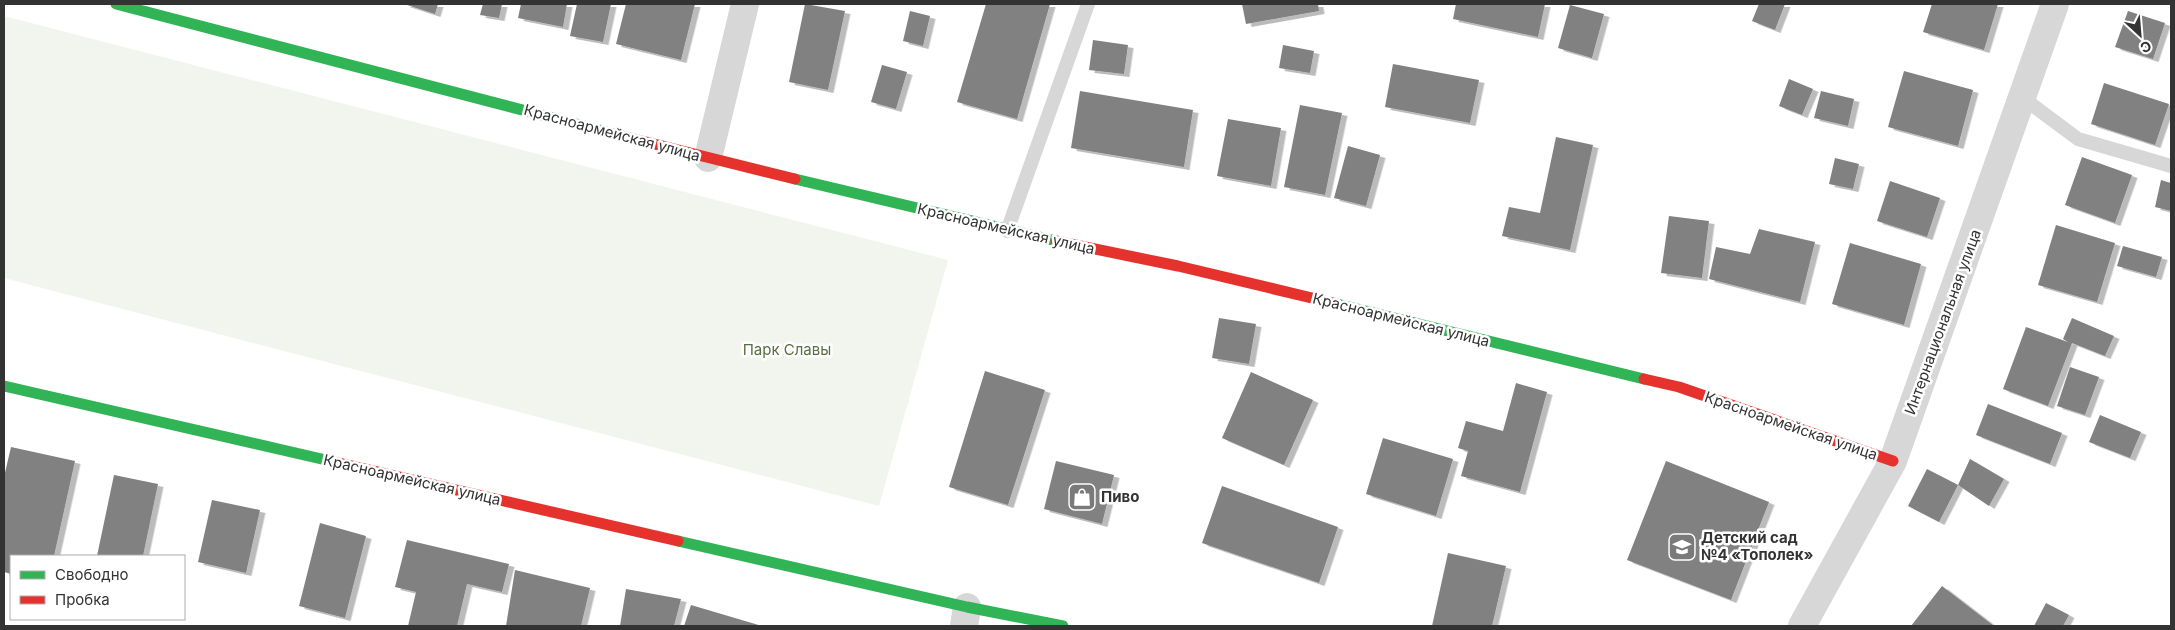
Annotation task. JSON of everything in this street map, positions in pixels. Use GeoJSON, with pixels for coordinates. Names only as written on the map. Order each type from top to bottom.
{"type":"FeatureCollection","features":[{"type":"Feature","properties":{"kind":"street","name":"Красноармейская улица"},"geometry":{"type":"LineString","coordinates":[[116,4],[708,158],[1007,232],[1178,266],[1680,387],[1893,462]]}},
{"type":"Feature","properties":{"kind":"street"},"geometry":{"type":"LineString","coordinates":[[708,158],[744,4]]}},
{"type":"Feature","properties":{"kind":"street","name":"Интернациональная улица"},"geometry":{"type":"LineString","coordinates":[[1802,626],[1893,462],[2055,4]]}},
{"type":"Feature","properties":{"kind":"street","name":"Красноармейская улица"},"geometry":{"type":"LineString","coordinates":[[4,386],[965,617],[1063,626]]}},
{"type":"Feature","properties":{"kind":"lane"},"geometry":{"type":"LineString","coordinates":[[1007,232],[1088,4]]}},
{"type":"Feature","properties":{"kind":"lane"},"geometry":{"type":"LineString","coordinates":[[2023,98],[2078,139],[2171,166]]}},
{"type":"Feature","properties":{"kind":"green space","name":"Парк Славы"},"geometry":{"type":"Polygon","coordinates":[[[4,16],[948,260],[879,506],[4,278],[4,16]]]}},
{"type":"Feature","properties":{"kind":"building"},"geometry":{"type":"Polygon","coordinates":[[[404,4],[438,4],[435,14],[404,4]]]}},
{"type":"Feature","properties":{"kind":"building"},"geometry":{"type":"Polygon","coordinates":[[[483,4],[502,4],[499,18],[480,15],[483,4]]]}},
{"type":"Feature","properties":{"kind":"building"},"geometry":{"type":"Polygon","coordinates":[[[521,4],[567,4],[563,27],[518,18],[521,4]]]}},
{"type":"Feature","properties":{"kind":"building"},"geometry":{"type":"Polygon","coordinates":[[[577,4],[611,4],[603,42],[570,36],[577,4]]]}},
{"type":"Feature","properties":{"kind":"building"},"geometry":{"type":"Polygon","coordinates":[[[626,4],[695,4],[681,60],[616,44],[626,4]]]}},
{"type":"Feature","properties":{"kind":"building"},"geometry":{"type":"Polygon","coordinates":[[[805,4],[845,11],[828,90],[789,82],[805,4]]]}},
{"type":"Feature","properties":{"kind":"building"},"geometry":{"type":"Polygon","coordinates":[[[986,4],[1050,4],[1017,119],[957,102],[986,4]]]}},
{"type":"Feature","properties":{"kind":"building"},"geometry":{"type":"Polygon","coordinates":[[[1242,4],[1318,4],[1319,11],[1246,24],[1242,4]]]}},
{"type":"Feature","properties":{"kind":"building"},"geometry":{"type":"Polygon","coordinates":[[[1456,4],[1545,4],[1538,37],[1453,19],[1456,4]]]}},
{"type":"Feature","properties":{"kind":"building"},"geometry":{"type":"Polygon","coordinates":[[[1759,4],[1785,4],[1775,30],[1752,21],[1759,4]]]}},
{"type":"Feature","properties":{"kind":"building"},"geometry":{"type":"Polygon","coordinates":[[[1932,4],[1998,4],[1984,50],[1923,32],[1932,4]]]}},
{"type":"Feature","properties":{"kind":"building"},"geometry":{"type":"Polygon","coordinates":[[[1570,5],[1604,14],[1592,58],[1558,48],[1570,5]]]}},
{"type":"Feature","properties":{"kind":"building"},"geometry":{"type":"Polygon","coordinates":[[[910,11],[930,16],[923,46],[903,41],[910,11]]]}},
{"type":"Feature","properties":{"kind":"building"},"geometry":{"type":"Polygon","coordinates":[[[2128,11],[2165,23],[2153,59],[2115,47],[2128,11]]]}},
{"type":"Feature","properties":{"kind":"building"},"geometry":{"type":"Polygon","coordinates":[[[1093,40],[1128,45],[1124,74],[1089,70],[1093,40]]]}},
{"type":"Feature","properties":{"kind":"building"},"geometry":{"type":"Polygon","coordinates":[[[1283,45],[1314,51],[1310,73],[1279,68],[1283,45]]]}},
{"type":"Feature","properties":{"kind":"building"},"geometry":{"type":"Polygon","coordinates":[[[1393,64],[1479,80],[1470,123],[1385,107],[1393,64]]]}},
{"type":"Feature","properties":{"kind":"building"},"geometry":{"type":"Polygon","coordinates":[[[882,65],[907,72],[896,109],[871,102],[882,65]]]}},
{"type":"Feature","properties":{"kind":"building"},"geometry":{"type":"Polygon","coordinates":[[[1904,71],[1973,90],[1958,146],[1888,127],[1904,71]]]}},
{"type":"Feature","properties":{"kind":"building"},"geometry":{"type":"Polygon","coordinates":[[[1789,79],[1813,89],[1802,115],[1779,106],[1789,79]]]}},
{"type":"Feature","properties":{"kind":"building"},"geometry":{"type":"Polygon","coordinates":[[[2104,83],[2169,104],[2155,145],[2091,124],[2104,83]]]}},
{"type":"Feature","properties":{"kind":"building"},"geometry":{"type":"Polygon","coordinates":[[[1080,91],[1193,110],[1184,167],[1071,148],[1080,91]]]}},
{"type":"Feature","properties":{"kind":"building"},"geometry":{"type":"Polygon","coordinates":[[[1821,91],[1854,99],[1848,126],[1814,118],[1821,91]]]}},
{"type":"Feature","properties":{"kind":"building"},"geometry":{"type":"Polygon","coordinates":[[[1300,105],[1342,113],[1325,195],[1284,187],[1300,105]]]}},
{"type":"Feature","properties":{"kind":"building"},"geometry":{"type":"Polygon","coordinates":[[[1228,119],[1281,128],[1271,186],[1217,176],[1228,119]]]}},
{"type":"Feature","properties":{"kind":"building"},"geometry":{"type":"Polygon","coordinates":[[[1556,137],[1593,145],[1570,250],[1502,236],[1509,207],[1540,213],[1556,137]]]}},
{"type":"Feature","properties":{"kind":"building"},"geometry":{"type":"Polygon","coordinates":[[[1348,146],[1380,155],[1366,206],[1334,198],[1348,146]]]}},
{"type":"Feature","properties":{"kind":"building"},"geometry":{"type":"Polygon","coordinates":[[[2082,157],[2132,175],[2115,223],[2065,205],[2082,157]]]}},
{"type":"Feature","properties":{"kind":"building"},"geometry":{"type":"Polygon","coordinates":[[[1835,158],[1859,164],[1853,189],[1829,184],[1835,158]]]}},
{"type":"Feature","properties":{"kind":"building"},"geometry":{"type":"Polygon","coordinates":[[[2161,180],[2171,183],[2171,211],[2155,207],[2161,180]]]}},
{"type":"Feature","properties":{"kind":"building"},"geometry":{"type":"Polygon","coordinates":[[[1890,181],[1940,198],[1927,237],[1877,221],[1890,181]]]}},
{"type":"Feature","properties":{"kind":"building"},"geometry":{"type":"Polygon","coordinates":[[[1669,216],[1709,221],[1702,278],[1661,273],[1669,216]]]}},
{"type":"Feature","properties":{"kind":"building"},"geometry":{"type":"Polygon","coordinates":[[[2056,225],[2115,243],[2097,302],[2038,285],[2056,225]]]}},
{"type":"Feature","properties":{"kind":"building"},"geometry":{"type":"Polygon","coordinates":[[[1759,229],[1815,242],[1800,302],[1709,279],[1716,247],[1750,254],[1759,229]]]}},
{"type":"Feature","properties":{"kind":"building"},"geometry":{"type":"Polygon","coordinates":[[[1850,243],[1921,264],[1904,325],[1832,304],[1850,243]]]}},
{"type":"Feature","properties":{"kind":"building"},"geometry":{"type":"Polygon","coordinates":[[[2123,246],[2162,257],[2156,277],[2117,266],[2123,246]]]}},
{"type":"Feature","properties":{"kind":"building"},"geometry":{"type":"Polygon","coordinates":[[[1219,318],[1256,324],[1249,364],[1212,358],[1219,318]]]}},
{"type":"Feature","properties":{"kind":"building"},"geometry":{"type":"Polygon","coordinates":[[[2072,318],[2114,336],[2105,356],[2072,343],[2048,406],[2003,389],[2026,327],[2068,342],[2063,339],[2072,318]]]}},
{"type":"Feature","properties":{"kind":"building"},"geometry":{"type":"Polygon","coordinates":[[[2070,367],[2099,377],[2085,415],[2057,406],[2070,367]]]}},
{"type":"Feature","properties":{"kind":"building"},"geometry":{"type":"Polygon","coordinates":[[[985,371],[1045,390],[1008,505],[949,487],[985,371]]]}},
{"type":"Feature","properties":{"kind":"building"},"geometry":{"type":"Polygon","coordinates":[[[1251,372],[1313,400],[1284,465],[1222,438],[1251,372]]]}},
{"type":"Feature","properties":{"kind":"building"},"geometry":{"type":"Polygon","coordinates":[[[1516,383],[1547,392],[1520,492],[1461,476],[1468,451],[1458,448],[1466,421],[1503,431],[1516,383]]]}},
{"type":"Feature","properties":{"kind":"building"},"geometry":{"type":"Polygon","coordinates":[[[1988,404],[2062,433],[2050,464],[1976,435],[1988,404]]]}},
{"type":"Feature","properties":{"kind":"building"},"geometry":{"type":"Polygon","coordinates":[[[2100,415],[2141,432],[2130,458],[2089,442],[2100,415]]]}},
{"type":"Feature","properties":{"kind":"building"},"geometry":{"type":"Polygon","coordinates":[[[1383,438],[1453,459],[1436,516],[1366,494],[1383,438]]]}},
{"type":"Feature","properties":{"kind":"building"},"geometry":{"type":"Polygon","coordinates":[[[11,447],[75,461],[54,555],[10,555],[10,574],[4,572],[4,477],[11,447]]]}},
{"type":"Feature","properties":{"kind":"building"},"geometry":{"type":"Polygon","coordinates":[[[1970,459],[2004,479],[1989,506],[1958,485],[1970,459]]]}},
{"type":"Feature","properties":{"kind":"building"},"geometry":{"type":"Polygon","coordinates":[[[1056,461],[1114,475],[1102,524],[1044,509],[1056,461]]]}},
{"type":"Feature","properties":{"kind":"building"},"geometry":{"type":"Polygon","coordinates":[[[1666,461],[1769,502],[1731,600],[1627,560],[1666,461]]]}},
{"type":"Feature","properties":{"kind":"building"},"geometry":{"type":"Polygon","coordinates":[[[1927,469],[1958,485],[1939,522],[1908,506],[1927,469]]]}},
{"type":"Feature","properties":{"kind":"building"},"geometry":{"type":"Polygon","coordinates":[[[114,475],[158,484],[143,555],[97,555],[114,475]]]}},
{"type":"Feature","properties":{"kind":"building"},"geometry":{"type":"Polygon","coordinates":[[[1222,486],[1338,527],[1319,583],[1202,543],[1222,486]]]}},
{"type":"Feature","properties":{"kind":"building"},"geometry":{"type":"Polygon","coordinates":[[[212,500],[260,510],[246,573],[198,562],[212,500]]]}},
{"type":"Feature","properties":{"kind":"building"},"geometry":{"type":"Polygon","coordinates":[[[320,523],[366,536],[345,618],[299,606],[320,523]]]}},
{"type":"Feature","properties":{"kind":"building"},"geometry":{"type":"Polygon","coordinates":[[[407,540],[509,564],[502,592],[467,584],[457,626],[408,626],[416,592],[395,587],[407,540]]]}},
{"type":"Feature","properties":{"kind":"building"},"geometry":{"type":"Polygon","coordinates":[[[1448,553],[1506,566],[1492,626],[1432,626],[1448,553]]]}},
{"type":"Feature","properties":{"kind":"building"},"geometry":{"type":"Polygon","coordinates":[[[515,570],[590,588],[581,626],[506,626],[515,570]]]}},
{"type":"Feature","properties":{"kind":"building"},"geometry":{"type":"Polygon","coordinates":[[[1942,586],[1994,626],[1911,626],[1942,586]]]}},
{"type":"Feature","properties":{"kind":"building"},"geometry":{"type":"Polygon","coordinates":[[[626,589],[681,599],[674,626],[620,626],[626,589]]]}},
{"type":"Feature","properties":{"kind":"building"},"geometry":{"type":"Polygon","coordinates":[[[2046,603],[2069,615],[2063,626],[2034,626],[2046,603]]]}},
{"type":"Feature","properties":{"kind":"building"},"geometry":{"type":"Polygon","coordinates":[[[691,605],[762,626],[684,626],[691,605]]]}},
{"type":"Feature","properties":{"kind":"traffic: fast"},"geometry":{"type":"LineString","coordinates":[[116,4],[622,136]]}},
{"type":"Feature","properties":{"kind":"traffic: fast"},"geometry":{"type":"LineString","coordinates":[[795,179],[1056,241]]}},
{"type":"Feature","properties":{"kind":"traffic: fast"},"geometry":{"type":"LineString","coordinates":[[1337,304],[1644,379]]}},
{"type":"Feature","properties":{"kind":"traffic: fast"},"geometry":{"type":"LineString","coordinates":[[4,386],[339,463]]}},
{"type":"Feature","properties":{"kind":"traffic: fast"},"geometry":{"type":"LineString","coordinates":[[678,541],[967,607],[1063,626]]}},
{"type":"Feature","properties":{"kind":"traffic: jam"},"geometry":{"type":"LineString","coordinates":[[622,136],[795,179]]}},
{"type":"Feature","properties":{"kind":"traffic: jam"},"geometry":{"type":"LineString","coordinates":[[1056,241],[1178,266],[1337,304]]}},
{"type":"Feature","properties":{"kind":"traffic: jam"},"geometry":{"type":"LineString","coordinates":[[1644,379],[1679,387],[1893,461]]}},
{"type":"Feature","properties":{"kind":"traffic: jam"},"geometry":{"type":"LineString","coordinates":[[339,463],[678,541]]}},
{"type":"Feature","properties":{"kind":"place","name":"Пиво"},"geometry":{"type":"Point","coordinates":[1082,497]}},
{"type":"Feature","properties":{"kind":"place","name":"Детский сад №4 «Тополек»"},"geometry":{"type":"Point","coordinates":[1682,547]}}]}
